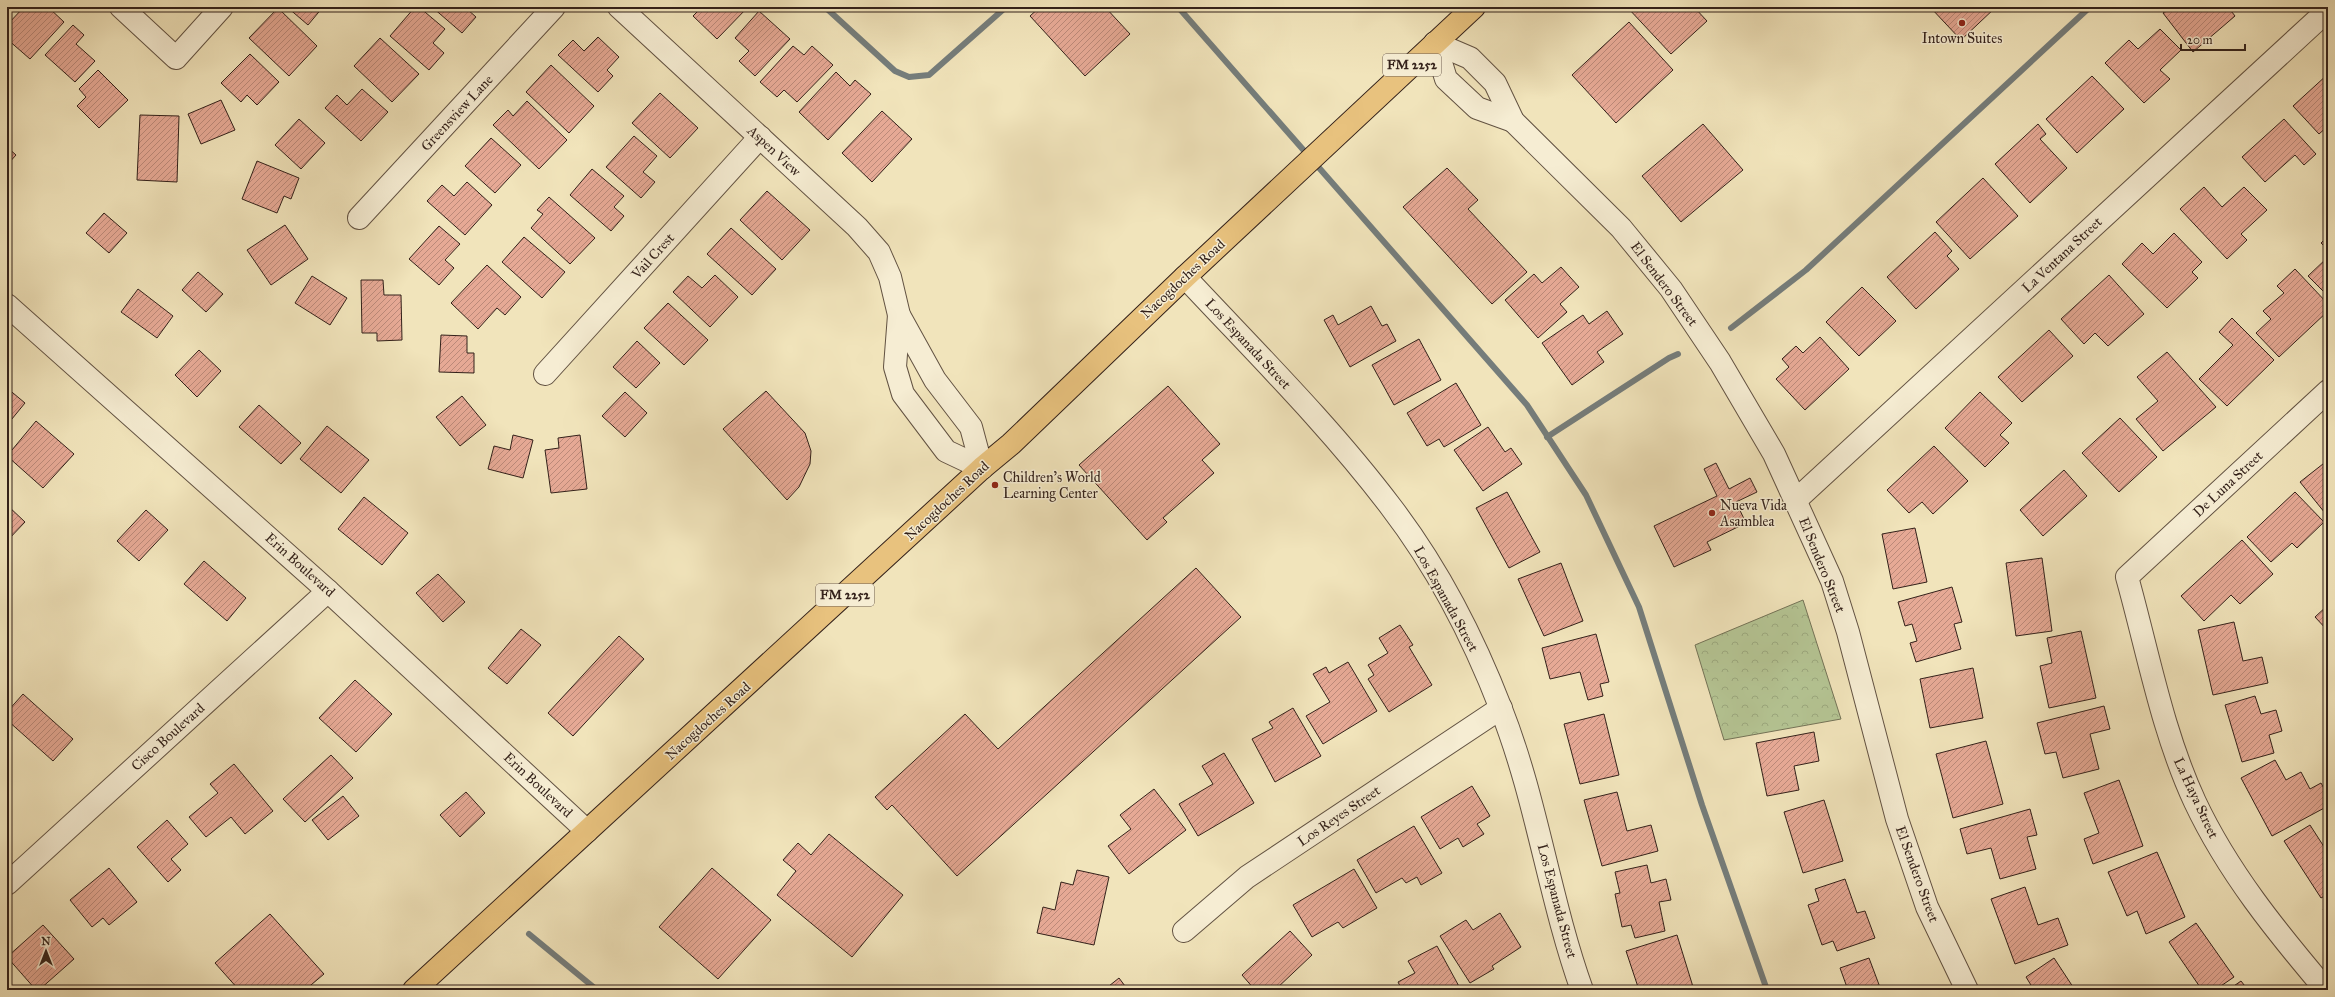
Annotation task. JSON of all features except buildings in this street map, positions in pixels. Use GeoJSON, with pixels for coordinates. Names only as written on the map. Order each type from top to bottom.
{"type":"FeatureCollection","features":[{"type":"Feature","properties":{"kind":"main road","name":"Nacogdoches Road"},"geometry":{"type":"LineString","coordinates":[[414,990],[982,468],[1011,444],[1185,277],[1474,7]]}},
{"type":"Feature","properties":{"kind":"street"},"geometry":{"type":"LineString","coordinates":[[121,7],[176,58],[222,7]]}},
{"type":"Feature","properties":{"kind":"street","name":"Greensview Lane"},"geometry":{"type":"LineString","coordinates":[[359,218],[554,7]]}},
{"type":"Feature","properties":{"kind":"street","name":"Aspen View"},"geometry":{"type":"LineString","coordinates":[[619,7],[857,227],[879,252],[890,278],[899,315],[935,380],[971,427],[982,468]]}},
{"type":"Feature","properties":{"kind":"street","name":"La Ventana Street"},"geometry":{"type":"LineString","coordinates":[[1796,500],[2328,10]]}},
{"type":"Feature","properties":{"kind":"street","name":"El Sendero Street"},"geometry":{"type":"LineString","coordinates":[[1435,44],[1446,79],[1477,108],[1513,121]]}},
{"type":"Feature","properties":{"kind":"street","name":"El Sendero Street"},"geometry":{"type":"LineString","coordinates":[[1435,44],[1474,62],[1495,83],[1513,121],[1621,228],[1671,290],[1720,362],[1774,454],[1832,582],[1848,632],[1897,819],[1927,907],[1967,990]]}},
{"type":"Feature","properties":{"kind":"street","name":"Vail Crest"},"geometry":{"type":"LineString","coordinates":[[545,374],[760,137]]}},
{"type":"Feature","properties":{"kind":"street","name":"Los Espanada Street"},"geometry":{"type":"LineString","coordinates":[[1185,277],[1332,434],[1392,508],[1428,561],[1454,608],[1501,708],[1526,779],[1555,900],[1582,990]]}},
{"type":"Feature","properties":{"kind":"street","name":"Erin Boulevard"},"geometry":{"type":"LineString","coordinates":[[7,305],[328,591],[588,831]]}},
{"type":"Feature","properties":{"kind":"street","name":"Aspen View"},"geometry":{"type":"LineString","coordinates":[[899,315],[895,367],[903,394],[946,451],[982,468]]}},
{"type":"Feature","properties":{"kind":"street","name":"De Luna Street"},"geometry":{"type":"LineString","coordinates":[[2128,576],[2328,391]]}},
{"type":"Feature","properties":{"kind":"street","name":"La Haya Street"},"geometry":{"type":"LineString","coordinates":[[2128,576],[2172,744],[2195,802],[2224,858],[2260,910],[2326,990]]}},
{"type":"Feature","properties":{"kind":"street","name":"Cisco Boulevard"},"geometry":{"type":"LineString","coordinates":[[7,884],[328,591]]}},
{"type":"Feature","properties":{"kind":"street","name":"Los Reyes Street"},"geometry":{"type":"LineString","coordinates":[[1184,931],[1247,877],[1501,708]]}},
{"type":"Feature","properties":{"kind":"green space"},"geometry":{"type":"Polygon","coordinates":[[[1803,600],[1841,719],[1724,740],[1695,645],[1803,600]]]}},
{"type":"Feature","properties":{"kind":"waterway"},"geometry":{"type":"LineString","coordinates":[[825,7],[895,71],[909,77],[929,75],[1006,7]]}},
{"type":"Feature","properties":{"kind":"waterway"},"geometry":{"type":"LineString","coordinates":[[1178,7],[1527,405],[1586,495],[1639,607],[1702,805],[1767,990]]}},
{"type":"Feature","properties":{"kind":"waterway"},"geometry":{"type":"LineString","coordinates":[[1731,328],[1806,270],[2090,7]]}},
{"type":"Feature","properties":{"kind":"waterway"},"geometry":{"type":"LineString","coordinates":[[1547,437],[1669,358],[1678,354]]}},
{"type":"Feature","properties":{"kind":"waterway"},"geometry":{"type":"LineString","coordinates":[[529,934],[597,990]]}},
{"type":"Feature","properties":{"kind":"place","name":"Intown Suites"},"geometry":{"type":"Point","coordinates":[1962,23]}},
{"type":"Feature","properties":{"kind":"place","name":"Children's World Learning Center"},"geometry":{"type":"Point","coordinates":[995,485]}},
{"type":"Feature","properties":{"kind":"place","name":"Nueva Vida Asamblea"},"geometry":{"type":"Point","coordinates":[1712,513]}}]}
